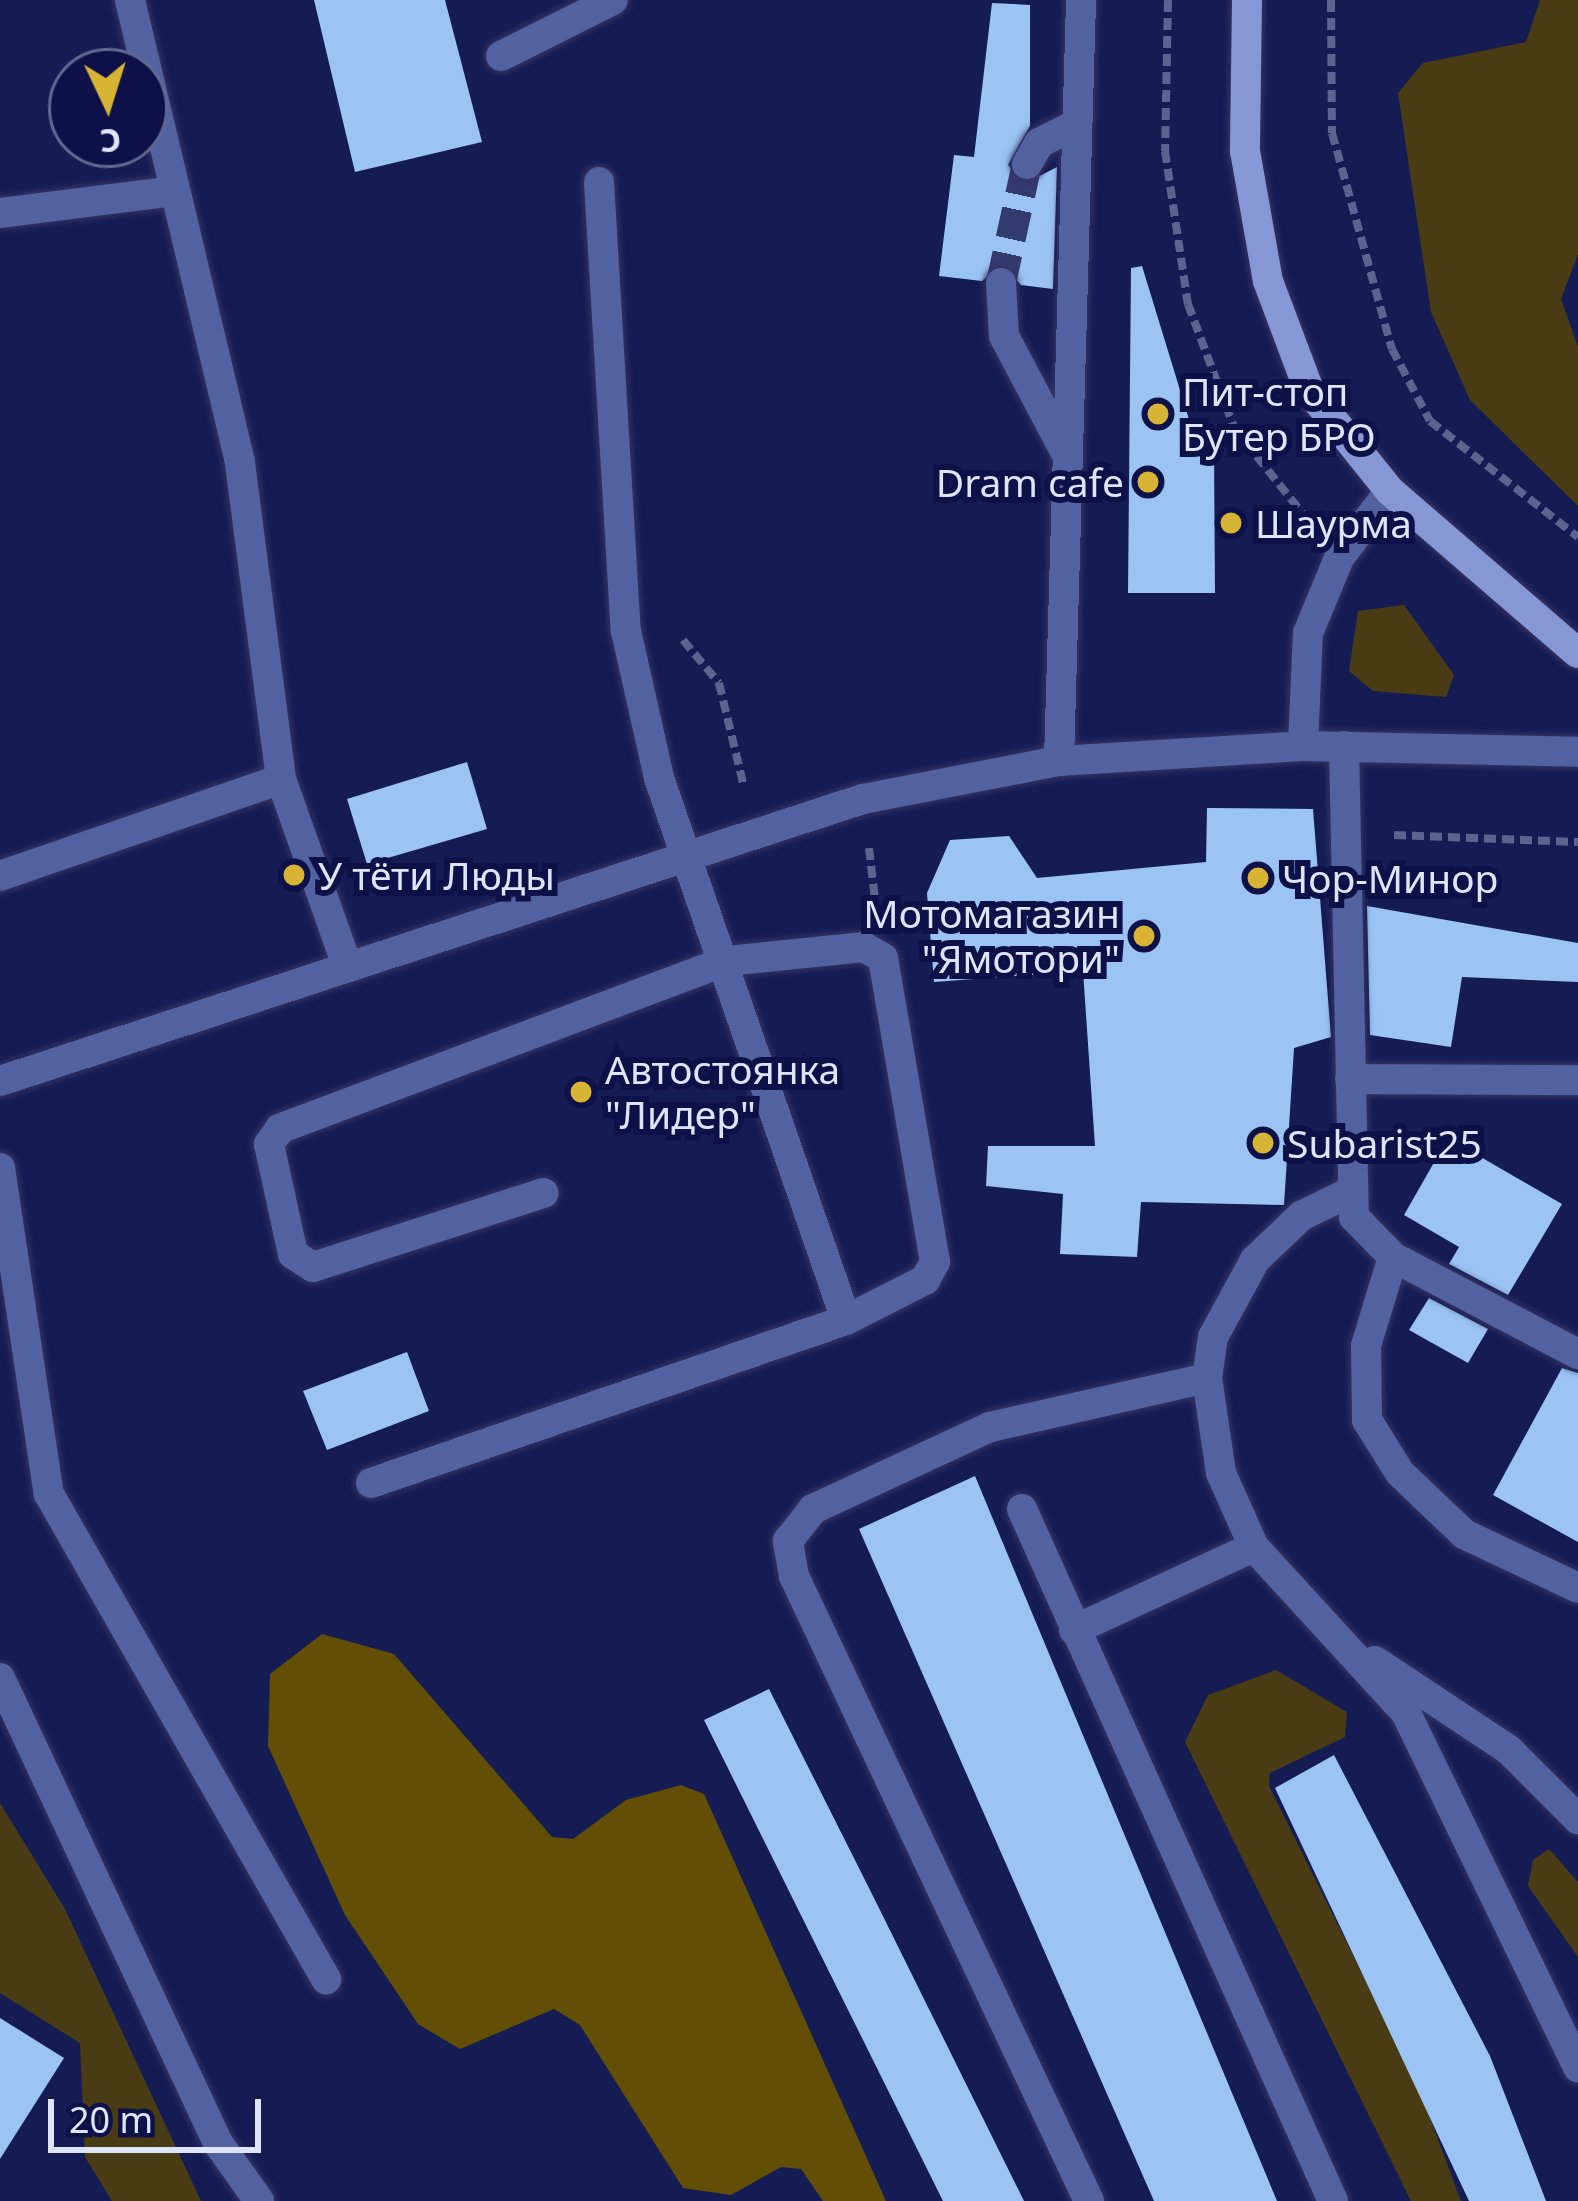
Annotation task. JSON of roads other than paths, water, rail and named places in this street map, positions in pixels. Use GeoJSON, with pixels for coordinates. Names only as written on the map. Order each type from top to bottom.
{"type":"FeatureCollection","features":[{"type":"Feature","properties":{"kind":"main road"},"geometry":{"type":"LineString","coordinates":[[1246,0],[1245,151],[1268,281],[1309,390],[1390,491],[1578,653]]}},
{"type":"Feature","properties":{"kind":"street"},"geometry":{"type":"LineString","coordinates":[[130,0],[257,551],[281,779],[345,960]]}},
{"type":"Feature","properties":{"kind":"street"},"geometry":{"type":"LineString","coordinates":[[502,56],[613,0]]}},
{"type":"Feature","properties":{"kind":"street"},"geometry":{"type":"LineString","coordinates":[[1059,760],[1081,0]]}},
{"type":"Feature","properties":{"kind":"street"},"geometry":{"type":"LineString","coordinates":[[1027,164],[1077,124]]}},
{"type":"Feature","properties":{"kind":"street"},"geometry":{"type":"LineString","coordinates":[[599,182],[626,632],[687,848],[846,1320]]}},
{"type":"Feature","properties":{"kind":"street"},"geometry":{"type":"LineString","coordinates":[[0,213],[173,191]]}},
{"type":"Feature","properties":{"kind":"street"},"geometry":{"type":"LineString","coordinates":[[1001,283],[1004,336],[1065,451]]}},
{"type":"Feature","properties":{"kind":"street"},"geometry":{"type":"LineString","coordinates":[[1303,746],[1308,633],[1339,558],[1390,491]]}},
{"type":"Feature","properties":{"kind":"street"},"geometry":{"type":"LineString","coordinates":[[0,1081],[345,960],[687,848],[863,799],[1059,760],[1303,746],[1578,752]]}},
{"type":"Feature","properties":{"kind":"street"},"geometry":{"type":"LineString","coordinates":[[1345,746],[1352,1191],[1366,1236],[1393,1257],[1578,1354]]}},
{"type":"Feature","properties":{"kind":"street"},"geometry":{"type":"LineString","coordinates":[[0,876],[281,779]]}},
{"type":"Feature","properties":{"kind":"street"},"geometry":{"type":"LineString","coordinates":[[371,1483],[846,1320],[910,1293],[935,1262],[876,950],[726,961],[280,1129],[269,1144],[293,1255],[313,1267],[543,1193]]}},
{"type":"Feature","properties":{"kind":"street"},"geometry":{"type":"LineString","coordinates":[[1350,1079],[1578,1081]]}},
{"type":"Feature","properties":{"kind":"street"},"geometry":{"type":"LineString","coordinates":[[0,1168],[49,1493],[326,1979]]}},
{"type":"Feature","properties":{"kind":"street"},"geometry":{"type":"LineString","coordinates":[[1352,1191],[1301,1216],[1255,1260],[1213,1336],[1207,1378],[1221,1473],[1254,1547],[1358,1650],[1406,1713],[1578,2068]]}},
{"type":"Feature","properties":{"kind":"street"},"geometry":{"type":"LineString","coordinates":[[1393,1257],[1366,1346],[1367,1420],[1400,1473],[1464,1534],[1578,1588]]}},
{"type":"Feature","properties":{"kind":"street"},"geometry":{"type":"LineString","coordinates":[[1089,2201],[794,1576],[788,1541],[813,1508],[990,1426],[1207,1378]]}},
{"type":"Feature","properties":{"kind":"street"},"geometry":{"type":"LineString","coordinates":[[1022,1509],[1333,2201]]}},
{"type":"Feature","properties":{"kind":"street"},"geometry":{"type":"LineString","coordinates":[[1074,1630],[1254,1547]]}},
{"type":"Feature","properties":{"kind":"street"},"geometry":{"type":"LineString","coordinates":[[1358,1650],[1509,1750],[1578,1819]]}},
{"type":"Feature","properties":{"kind":"street"},"geometry":{"type":"LineString","coordinates":[[0,1678],[218,2143],[259,2201]]}},
{"type":"Feature","properties":{"kind":"tunnel"},"geometry":{"type":"LineString","coordinates":[[1001,283],[1027,164]]}},
{"type":"Feature","properties":{"kind":"place","name":"Пит-стоп Бутер БРО"},"geometry":{"type":"Point","coordinates":[1158,414]}},
{"type":"Feature","properties":{"kind":"place","name":"Dram cafe"},"geometry":{"type":"Point","coordinates":[1148,482]}},
{"type":"Feature","properties":{"kind":"place","name":"Шаурма"},"geometry":{"type":"Point","coordinates":[1231,523]}},
{"type":"Feature","properties":{"kind":"place","name":"У тёти Люды"},"geometry":{"type":"Point","coordinates":[294,875]}},
{"type":"Feature","properties":{"kind":"place","name":"Чор-Минор"},"geometry":{"type":"Point","coordinates":[1258,878]}},
{"type":"Feature","properties":{"kind":"place","name":"Мотомагазин \"Ямотори\""},"geometry":{"type":"Point","coordinates":[1144,936]}},
{"type":"Feature","properties":{"kind":"place","name":"Автостоянка \"Лидер\""},"geometry":{"type":"Point","coordinates":[581,1092]}},
{"type":"Feature","properties":{"kind":"place","name":"Subarist25"},"geometry":{"type":"Point","coordinates":[1263,1143]}}]}
